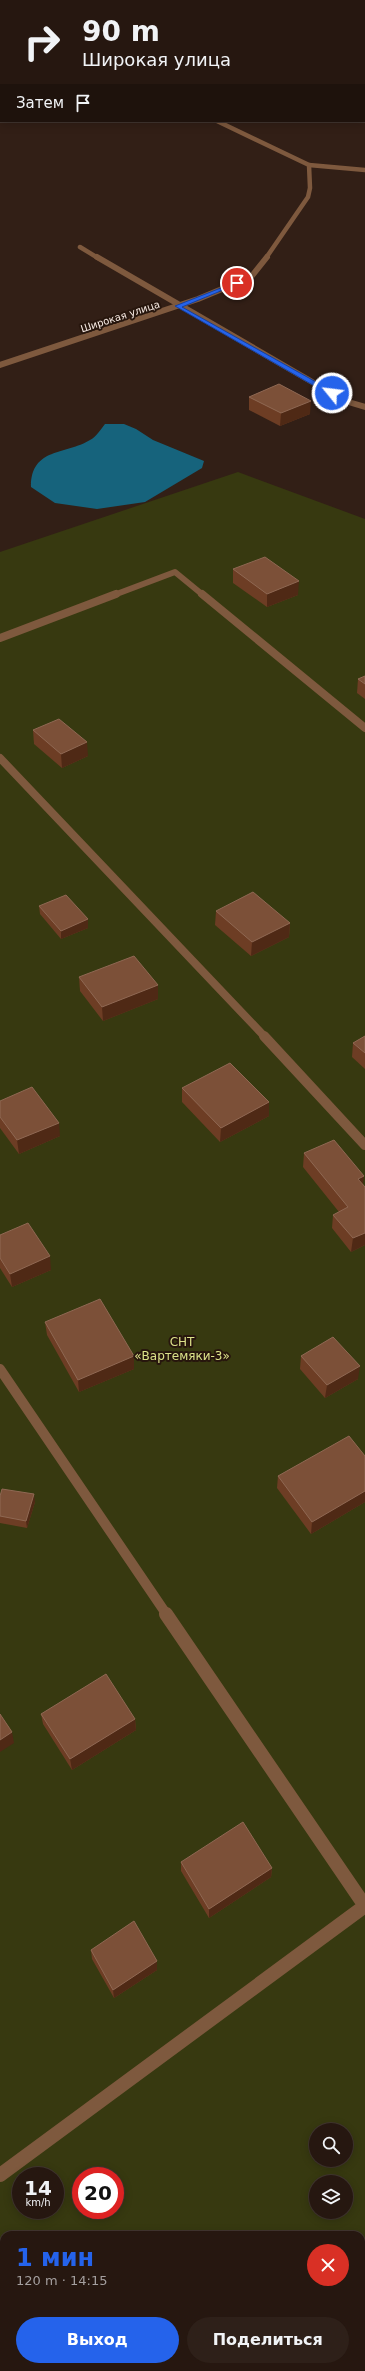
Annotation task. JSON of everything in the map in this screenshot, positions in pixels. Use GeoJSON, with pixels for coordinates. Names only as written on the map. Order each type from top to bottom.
{"type":"FeatureCollection","features":[{"type":"Feature","properties":{"kind":"street"},"geometry":{"type":"LineString","coordinates":[[219,122],[296,157],[309,166],[365,170]]}},
{"type":"Feature","properties":{"kind":"street","name":"Широкая улица"},"geometry":{"type":"LineString","coordinates":[[0,365],[178,306],[251,277],[308,197],[310,188],[309,166]]}},
{"type":"Feature","properties":{"kind":"street"},"geometry":{"type":"LineString","coordinates":[[80,247],[178,306],[345,401],[365,407]]}},
{"type":"Feature","properties":{"kind":"street"},"geometry":{"type":"LineString","coordinates":[[0,638],[175,572],[365,728]]}},
{"type":"Feature","properties":{"kind":"street"},"geometry":{"type":"LineString","coordinates":[[0,758],[198,964],[365,1145]]}},
{"type":"Feature","properties":{"kind":"street"},"geometry":{"type":"LineString","coordinates":[[0,1368],[365,1906],[0,2174]]}},
{"type":"Feature","properties":{"kind":"green space","name":"СНТ «Вартемяки-3»"},"geometry":{"type":"Polygon","coordinates":[[[238,472],[365,519],[365,2231],[0,2231],[0,552],[238,472]]]}},
{"type":"Feature","properties":{"kind":"water"},"geometry":{"type":"Polygon","coordinates":[[[105,424],[124,424],[136,429],[153,440],[204,461],[202,468],[145,502],[97,509],[55,503],[31,487],[33,474],[37,465],[43,459],[52,454],[81,445],[92,439],[105,424]]]}},
{"type":"Feature","properties":{"kind":"building"},"geometry":{"type":"Polygon","coordinates":[[[279,384],[311,401],[281,413],[249,397],[279,384]]]}},
{"type":"Feature","properties":{"kind":"building"},"geometry":{"type":"Polygon","coordinates":[[[265,557],[299,581],[267,594],[233,569],[265,557]]]}},
{"type":"Feature","properties":{"kind":"building"},"geometry":{"type":"Polygon","coordinates":[[[365,676],[365,684],[358,679],[365,676]]]}},
{"type":"Feature","properties":{"kind":"building"},"geometry":{"type":"Polygon","coordinates":[[[59,719],[87,742],[61,754],[33,730],[59,719]]]}},
{"type":"Feature","properties":{"kind":"building"},"geometry":{"type":"Polygon","coordinates":[[[253,892],[290,923],[252,942],[216,911],[253,892]]]}},
{"type":"Feature","properties":{"kind":"building"},"geometry":{"type":"Polygon","coordinates":[[[66,895],[88,919],[61,931],[39,906],[66,895]]]}},
{"type":"Feature","properties":{"kind":"building"},"geometry":{"type":"Polygon","coordinates":[[[134,956],[158,985],[102,1007],[79,977],[134,956]]]}},
{"type":"Feature","properties":{"kind":"building"},"geometry":{"type":"Polygon","coordinates":[[[365,1036],[365,1053],[353,1043],[365,1036]]]}},
{"type":"Feature","properties":{"kind":"building"},"geometry":{"type":"Polygon","coordinates":[[[230,1063],[269,1102],[221,1128],[182,1088],[230,1063]]]}},
{"type":"Feature","properties":{"kind":"building"},"geometry":{"type":"Polygon","coordinates":[[[32,1087],[59,1123],[17,1140],[0,1117],[0,1101],[32,1087]]]}},
{"type":"Feature","properties":{"kind":"building"},"geometry":{"type":"Polygon","coordinates":[[[334,1140],[364,1176],[358,1179],[365,1187],[365,1233],[353,1238],[333,1215],[348,1207],[304,1153],[334,1140]]]}},
{"type":"Feature","properties":{"kind":"building"},"geometry":{"type":"Polygon","coordinates":[[[28,1223],[50,1256],[10,1274],[0,1258],[0,1235],[28,1223]]]}},
{"type":"Feature","properties":{"kind":"building"},"geometry":{"type":"Polygon","coordinates":[[[100,1299],[134,1356],[78,1380],[45,1322],[100,1299]]]}},
{"type":"Feature","properties":{"kind":"building"},"geometry":{"type":"Polygon","coordinates":[[[333,1337],[360,1366],[327,1385],[301,1356],[333,1337]]]}},
{"type":"Feature","properties":{"kind":"building"},"geometry":{"type":"Polygon","coordinates":[[[349,1436],[365,1456],[365,1491],[312,1522],[278,1476],[349,1436]]]}},
{"type":"Feature","properties":{"kind":"building"},"geometry":{"type":"Polygon","coordinates":[[[2,1489],[34,1494],[26,1521],[0,1516],[0,1496],[2,1489]]]}},
{"type":"Feature","properties":{"kind":"building"},"geometry":{"type":"Polygon","coordinates":[[[106,1674],[135,1719],[70,1759],[41,1714],[106,1674]]]}},
{"type":"Feature","properties":{"kind":"building"},"geometry":{"type":"Polygon","coordinates":[[[0,1714],[12,1732],[0,1740],[0,1714]]]}},
{"type":"Feature","properties":{"kind":"building"},"geometry":{"type":"Polygon","coordinates":[[[243,1822],[272,1868],[209,1909],[181,1862],[243,1822]]]}},
{"type":"Feature","properties":{"kind":"building"},"geometry":{"type":"Polygon","coordinates":[[[134,1921],[157,1961],[113,1990],[91,1950],[134,1921]]]}},
{"type":"Feature","properties":{"kind":"route"},"geometry":{"type":"LineString","coordinates":[[237,283],[198,300],[178,306],[332,393]]}}]}
